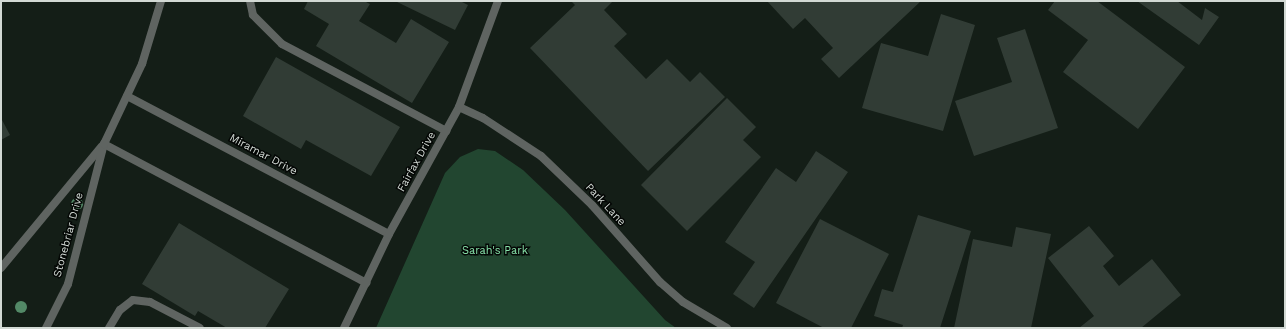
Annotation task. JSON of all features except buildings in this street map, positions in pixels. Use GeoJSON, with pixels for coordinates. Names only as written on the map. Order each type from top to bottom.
{"type":"FeatureCollection","features":[{"type":"Feature","properties":{"kind":"street","name":"Stonebriar Drive"},"geometry":{"type":"LineString","coordinates":[[46,328],[68,284],[104,144],[142,64],[161,1]]}},
{"type":"Feature","properties":{"kind":"street"},"geometry":{"type":"LineString","coordinates":[[250,1],[253,15],[282,44],[446,131]]}},
{"type":"Feature","properties":{"kind":"street","name":"Fairfax Drive"},"geometry":{"type":"LineString","coordinates":[[344,328],[389,234],[459,107],[498,1]]}},
{"type":"Feature","properties":{"kind":"street","name":"Miramar Drive"},"geometry":{"type":"LineString","coordinates":[[127,96],[389,234]]}},
{"type":"Feature","properties":{"kind":"street","name":"Park Lane"},"geometry":{"type":"LineString","coordinates":[[459,107],[483,118],[541,156],[592,205],[660,282],[683,302],[727,328]]}},
{"type":"Feature","properties":{"kind":"street","name":"Stonebriar Drive"},"geometry":{"type":"LineString","coordinates":[[1,268],[104,144]]}},
{"type":"Feature","properties":{"kind":"street"},"geometry":{"type":"LineString","coordinates":[[104,144],[366,283]]}},
{"type":"Feature","properties":{"kind":"street"},"geometry":{"type":"LineString","coordinates":[[109,328],[120,310],[133,300],[150,302],[200,328]]}},
{"type":"Feature","properties":{"kind":"green space","name":"Sarah's Park"},"geometry":{"type":"Polygon","coordinates":[[[478,149],[495,151],[523,170],[565,210],[665,320],[676,328],[376,328],[445,173],[460,157],[478,149]]]}}]}
